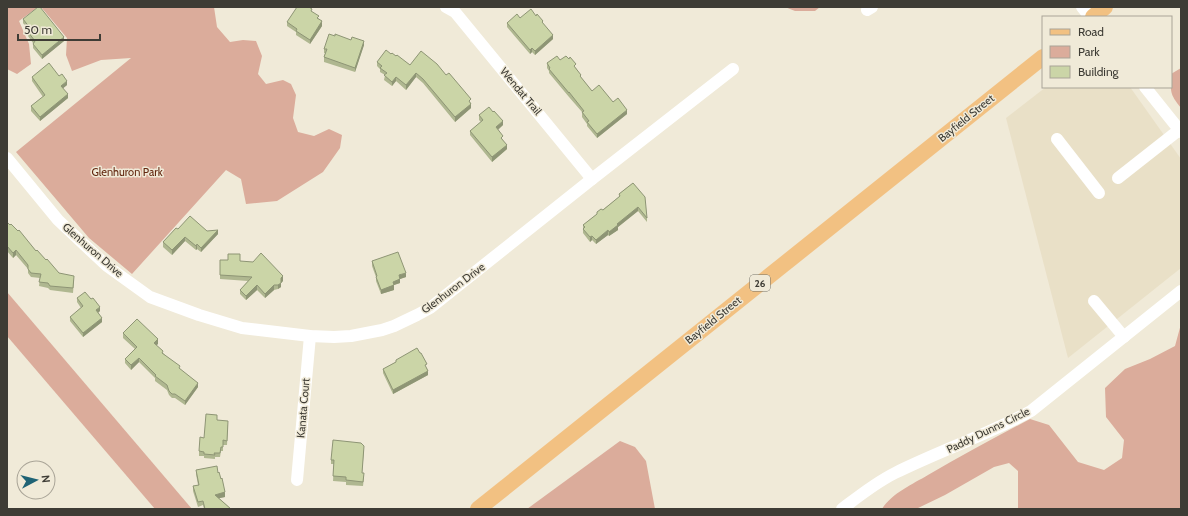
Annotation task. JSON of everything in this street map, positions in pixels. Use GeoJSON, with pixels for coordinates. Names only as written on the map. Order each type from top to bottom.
{"type":"FeatureCollection","features":[{"type":"Feature","properties":{"kind":"main road"},"geometry":{"type":"LineString","coordinates":[[1092,16],[1105,7]]}},
{"type":"Feature","properties":{"kind":"main road","name":"Bayfield Street"},"geometry":{"type":"LineString","coordinates":[[478,509],[1042,58]]}},
{"type":"Feature","properties":{"kind":"street","name":"Wendat Trail"},"geometry":{"type":"LineString","coordinates":[[446,7],[455,12],[592,179]]}},
{"type":"Feature","properties":{"kind":"street"},"geometry":{"type":"LineString","coordinates":[[1082,7],[1090,16]]}},
{"type":"Feature","properties":{"kind":"street","name":"Glenhuron Drive"},"geometry":{"type":"LineString","coordinates":[[7,158],[58,220],[107,266],[150,297],[199,315],[242,328],[310,336],[334,337],[367,334],[394,326],[430,308],[733,69]]}},
{"type":"Feature","properties":{"kind":"street"},"geometry":{"type":"LineString","coordinates":[[1118,178],[1180,131],[1146,88]]}},
{"type":"Feature","properties":{"kind":"street"},"geometry":{"type":"LineString","coordinates":[[1057,139],[1099,193]]}},
{"type":"Feature","properties":{"kind":"street","name":"Paddy Dunns Circle"},"geometry":{"type":"LineString","coordinates":[[842,509],[869,488],[894,473],[1008,423],[1031,411],[1181,291]]}},
{"type":"Feature","properties":{"kind":"street"},"geometry":{"type":"LineString","coordinates":[[1094,301],[1124,337]]}},
{"type":"Feature","properties":{"kind":"street","name":"Kanata Court"},"geometry":{"type":"LineString","coordinates":[[297,480],[310,336]]}},
{"type":"Feature","properties":{"kind":"shaded area"},"geometry":{"type":"Polygon","coordinates":[[[1045,88],[1131,88],[1181,159],[1181,268],[1068,358],[1006,118],[1045,88]]]}},
{"type":"Feature","properties":{"kind":"green space"},"geometry":{"type":"Polygon","coordinates":[[[7,7],[38,7],[19,21],[29,44],[31,64],[17,74],[7,69],[7,7]]]}},
{"type":"Feature","properties":{"kind":"green space","name":"Glenhuron Park"},"geometry":{"type":"Polygon","coordinates":[[[41,7],[214,7],[217,27],[230,42],[243,40],[256,41],[262,56],[258,74],[266,84],[283,80],[291,84],[296,95],[293,118],[298,132],[314,136],[329,129],[342,135],[340,148],[323,172],[277,201],[246,204],[241,179],[226,170],[132,274],[89,238],[16,152],[131,58],[101,60],[72,71],[66,55],[67,38],[41,7]]]}},
{"type":"Feature","properties":{"kind":"green space"},"geometry":{"type":"Polygon","coordinates":[[[785,7],[820,7],[815,11],[795,11],[785,7]]]}},
{"type":"Feature","properties":{"kind":"green space"},"geometry":{"type":"Polygon","coordinates":[[[1181,68],[1181,108],[1174,99],[1172,92],[1172,73],[1181,68]]]}},
{"type":"Feature","properties":{"kind":"green space"},"geometry":{"type":"Polygon","coordinates":[[[7,292],[192,509],[155,509],[7,336],[7,292]]]}},
{"type":"Feature","properties":{"kind":"green space"},"geometry":{"type":"Polygon","coordinates":[[[1181,324],[1181,509],[1018,509],[1018,471],[1009,463],[994,467],[945,495],[916,509],[882,509],[891,498],[909,485],[1030,419],[1049,425],[1078,462],[1104,470],[1122,458],[1124,440],[1106,417],[1105,388],[1125,369],[1150,359],[1175,346],[1181,324]]]}},
{"type":"Feature","properties":{"kind":"green space"},"geometry":{"type":"Polygon","coordinates":[[[620,441],[635,447],[646,461],[655,509],[527,509],[620,441]]]}},
{"type":"Feature","properties":{"kind":"building"},"geometry":{"type":"Polygon","coordinates":[[[40,7],[64,37],[42,55],[33,44],[35,41],[28,32],[30,28],[23,19],[40,7]]]}},
{"type":"Feature","properties":{"kind":"building"},"geometry":{"type":"Polygon","coordinates":[[[297,7],[309,7],[312,9],[311,11],[319,16],[317,18],[322,21],[310,40],[296,31],[297,29],[287,22],[297,7]]]}},
{"type":"Feature","properties":{"kind":"building"},"geometry":{"type":"Polygon","coordinates":[[[531,9],[536,16],[537,14],[543,21],[542,22],[553,35],[535,51],[532,48],[530,50],[507,23],[517,14],[520,18],[531,9]]]}},
{"type":"Feature","properties":{"kind":"building"},"geometry":{"type":"Polygon","coordinates":[[[329,34],[335,36],[335,34],[351,40],[352,37],[364,41],[355,68],[324,57],[327,49],[324,49],[329,34]]]}},
{"type":"Feature","properties":{"kind":"building"},"geometry":{"type":"Polygon","coordinates":[[[386,50],[391,54],[397,55],[410,65],[421,51],[437,64],[446,75],[449,73],[471,99],[469,101],[471,104],[455,117],[423,79],[416,73],[406,85],[396,77],[392,82],[384,75],[387,73],[380,68],[382,66],[377,62],[386,50]]]}},
{"type":"Feature","properties":{"kind":"building"},"geometry":{"type":"Polygon","coordinates":[[[557,56],[560,60],[566,56],[569,59],[570,57],[576,64],[574,66],[581,75],[580,76],[592,91],[599,85],[613,102],[618,98],[627,110],[597,134],[587,122],[589,121],[582,112],[584,111],[549,69],[550,68],[547,63],[557,56]]]}},
{"type":"Feature","properties":{"kind":"building"},"geometry":{"type":"Polygon","coordinates":[[[49,63],[59,76],[62,74],[67,81],[61,86],[68,94],[40,117],[31,106],[45,95],[32,77],[49,63]]]}},
{"type":"Feature","properties":{"kind":"building"},"geometry":{"type":"Polygon","coordinates":[[[489,107],[503,121],[496,127],[503,136],[501,138],[507,145],[492,157],[470,131],[483,120],[479,115],[489,107]]]}},
{"type":"Feature","properties":{"kind":"building"},"geometry":{"type":"Polygon","coordinates":[[[633,183],[645,197],[647,218],[638,207],[609,232],[608,230],[596,240],[592,236],[590,237],[583,229],[585,227],[583,225],[597,214],[597,212],[601,209],[603,210],[620,196],[619,194],[633,183]]]}},
{"type":"Feature","properties":{"kind":"building"},"geometry":{"type":"Polygon","coordinates":[[[190,216],[207,231],[218,230],[201,248],[185,237],[172,250],[163,242],[190,216]]]}},
{"type":"Feature","properties":{"kind":"building"},"geometry":{"type":"Polygon","coordinates":[[[7,222],[18,231],[19,230],[36,251],[37,250],[46,260],[47,259],[59,273],[74,276],[73,288],[50,286],[48,283],[39,282],[41,274],[31,273],[28,269],[28,265],[16,250],[13,253],[7,246],[7,222]]]}},
{"type":"Feature","properties":{"kind":"building"},"geometry":{"type":"Polygon","coordinates":[[[398,252],[406,273],[399,275],[400,279],[393,282],[394,285],[381,290],[372,261],[398,252]]]}},
{"type":"Feature","properties":{"kind":"building"},"geometry":{"type":"Polygon","coordinates":[[[261,253],[283,276],[281,278],[281,283],[274,285],[265,294],[257,285],[246,296],[240,290],[252,277],[220,275],[220,260],[228,260],[228,254],[240,254],[240,261],[253,262],[261,253]]]}},
{"type":"Feature","properties":{"kind":"building"},"geometry":{"type":"Polygon","coordinates":[[[85,292],[91,299],[93,298],[100,307],[96,310],[102,318],[83,333],[70,317],[83,306],[77,298],[85,292]]]}},
{"type":"Feature","properties":{"kind":"building"},"geometry":{"type":"Polygon","coordinates":[[[137,319],[158,339],[154,343],[163,351],[162,353],[180,366],[179,368],[198,383],[185,401],[175,394],[172,394],[167,385],[155,376],[156,375],[139,358],[131,365],[125,359],[137,347],[123,333],[137,319]]]}},
{"type":"Feature","properties":{"kind":"building"},"geometry":{"type":"Polygon","coordinates":[[[417,348],[427,364],[425,365],[428,371],[393,390],[383,369],[417,348]]]}},
{"type":"Feature","properties":{"kind":"building"},"geometry":{"type":"Polygon","coordinates":[[[206,414],[217,415],[217,420],[228,421],[227,441],[223,440],[223,447],[221,447],[220,453],[214,453],[215,455],[204,454],[204,452],[199,451],[200,437],[204,438],[206,414]]]}},
{"type":"Feature","properties":{"kind":"building"},"geometry":{"type":"Polygon","coordinates":[[[333,440],[361,443],[364,446],[362,473],[364,473],[363,482],[346,480],[346,477],[333,476],[334,460],[331,460],[333,440]]]}},
{"type":"Feature","properties":{"kind":"building"},"geometry":{"type":"Polygon","coordinates":[[[217,466],[218,473],[219,472],[221,479],[222,478],[225,492],[215,495],[231,509],[205,509],[203,501],[198,502],[193,486],[199,485],[196,470],[217,466]]]}}]}
